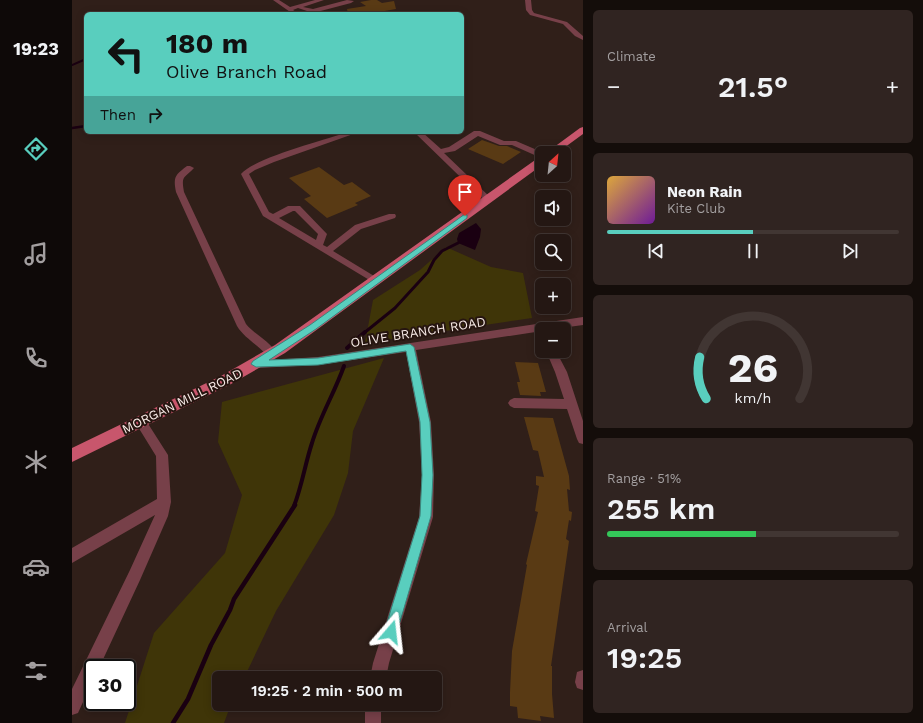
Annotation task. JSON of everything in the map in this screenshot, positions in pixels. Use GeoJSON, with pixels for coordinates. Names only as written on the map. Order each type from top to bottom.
{"type":"FeatureCollection","features":[{"type":"Feature","properties":{"kind":"main road"},"geometry":{"type":"LineString","coordinates":[[561,146],[583,130]]}},
{"type":"Feature","properties":{"kind":"main road","name":"MORGAN MILL ROAD"},"geometry":{"type":"LineString","coordinates":[[72,455],[256,364],[272,354],[376,281],[535,165]]}},
{"type":"Feature","properties":{"kind":"street"},"geometry":{"type":"LineString","coordinates":[[276,0],[293,12]]}},
{"type":"Feature","properties":{"kind":"street"},"geometry":{"type":"LineString","coordinates":[[288,9],[321,0]]}},
{"type":"Feature","properties":{"kind":"street"},"geometry":{"type":"LineString","coordinates":[[298,7],[308,11],[313,11],[349,2],[351,1],[350,0]]}},
{"type":"Feature","properties":{"kind":"street"},"geometry":{"type":"LineString","coordinates":[[528,0],[529,10],[532,14],[565,23],[576,35],[583,38]]}},
{"type":"Feature","properties":{"kind":"street"},"geometry":{"type":"LineString","coordinates":[[439,152],[452,149],[477,133],[503,143],[513,143],[535,152]]}},
{"type":"Feature","properties":{"kind":"street"},"geometry":{"type":"LineString","coordinates":[[349,134],[270,160],[252,168],[245,174],[266,214],[376,281]]}},
{"type":"Feature","properties":{"kind":"street"},"geometry":{"type":"LineString","coordinates":[[420,134],[488,199]]}},
{"type":"Feature","properties":{"kind":"street"},"geometry":{"type":"LineString","coordinates":[[190,168],[180,175],[178,181],[180,192],[242,326],[250,336],[265,345],[272,354]]}},
{"type":"Feature","properties":{"kind":"street"},"geometry":{"type":"LineString","coordinates":[[273,218],[291,208],[297,208],[324,234],[318,245]]}},
{"type":"Feature","properties":{"kind":"street"},"geometry":{"type":"LineString","coordinates":[[327,250],[358,227],[392,216]]}},
{"type":"Feature","properties":{"kind":"street","name":"OLIVE BRANCH ROAD"},"geometry":{"type":"LineString","coordinates":[[571,324],[583,321]]}},
{"type":"Feature","properties":{"kind":"street","name":"OLIVE BRANCH ROAD"},"geometry":{"type":"LineString","coordinates":[[256,364],[318,361],[410,347],[535,332]]}},
{"type":"Feature","properties":{"kind":"street"},"geometry":{"type":"LineString","coordinates":[[380,671],[426,516],[428,475],[425,422],[410,347]]}},
{"type":"Feature","properties":{"kind":"street"},"geometry":{"type":"LineString","coordinates":[[554,358],[561,372],[583,439]]}},
{"type":"Feature","properties":{"kind":"street"},"geometry":{"type":"LineString","coordinates":[[514,403],[572,404]]}},
{"type":"Feature","properties":{"kind":"street"},"geometry":{"type":"LineString","coordinates":[[72,706],[135,575],[161,516],[164,502],[162,455],[141,422]]}},
{"type":"Feature","properties":{"kind":"street"},"geometry":{"type":"LineString","coordinates":[[72,556],[164,502]]}},
{"type":"Feature","properties":{"kind":"street"},"geometry":{"type":"LineString","coordinates":[[373,711],[373,723]]}},
{"type":"Feature","properties":{"kind":"shaded area"},"geometry":{"type":"Polygon","coordinates":[[[476,223],[481,229],[480,237],[475,250],[458,243],[457,239],[459,233],[476,223]]]}},
{"type":"Feature","properties":{"kind":"shaded area"},"geometry":{"type":"Polygon","coordinates":[[[446,247],[491,267],[523,273],[532,318],[365,343],[373,300],[420,270],[446,247]]]}},
{"type":"Feature","properties":{"kind":"shaded area"},"geometry":{"type":"Polygon","coordinates":[[[384,358],[353,431],[348,473],[334,515],[276,611],[247,671],[212,671],[212,711],[228,711],[224,723],[125,723],[129,711],[136,711],[136,689],[154,633],[225,553],[242,495],[218,442],[222,402],[384,358]]]}},
{"type":"Feature","properties":{"kind":"building"},"geometry":{"type":"Polygon","coordinates":[[[371,0],[377,0],[382,3],[394,1],[396,9],[379,12],[348,12],[347,9],[366,6],[360,2],[371,0]]]}},
{"type":"Feature","properties":{"kind":"building"},"geometry":{"type":"Polygon","coordinates":[[[482,140],[499,146],[507,146],[521,152],[503,164],[468,149],[482,140]]]}},
{"type":"Feature","properties":{"kind":"building"},"geometry":{"type":"Polygon","coordinates":[[[319,167],[344,185],[352,182],[371,196],[355,203],[358,205],[327,218],[304,199],[311,196],[289,178],[319,167]]]}},
{"type":"Feature","properties":{"kind":"building"},"geometry":{"type":"Polygon","coordinates":[[[515,362],[538,363],[546,392],[540,392],[541,396],[520,395],[517,382],[520,382],[515,362]]]}},
{"type":"Feature","properties":{"kind":"building"},"geometry":{"type":"Polygon","coordinates":[[[524,417],[553,418],[569,476],[570,490],[567,489],[569,511],[572,512],[566,539],[569,541],[551,666],[554,718],[540,716],[541,721],[518,718],[517,707],[510,706],[512,651],[526,564],[538,512],[535,511],[539,486],[536,485],[536,476],[544,477],[538,451],[533,450],[524,417]]]}},
{"type":"Feature","properties":{"kind":"waterway"},"geometry":{"type":"LineString","coordinates":[[72,65],[84,60]]}},
{"type":"Feature","properties":{"kind":"waterway"},"geometry":{"type":"LineString","coordinates":[[72,128],[84,126]]}},
{"type":"Feature","properties":{"kind":"waterway"},"geometry":{"type":"LineString","coordinates":[[364,333],[395,308],[428,272],[434,260],[442,251],[458,243]]}},
{"type":"Feature","properties":{"kind":"waterway"},"geometry":{"type":"LineString","coordinates":[[347,348],[365,332]]}},
{"type":"Feature","properties":{"kind":"waterway"},"geometry":{"type":"LineString","coordinates":[[294,506],[315,433],[344,366]]}},
{"type":"Feature","properties":{"kind":"waterway"},"geometry":{"type":"LineString","coordinates":[[173,723],[188,699],[211,645],[230,610],[234,599],[295,505]]}},
{"type":"Feature","properties":{"kind":"route"},"geometry":{"type":"LineString","coordinates":[[391,632],[426,516],[428,475],[425,422],[410,347],[318,361],[256,364],[313,327],[465,216]]}}]}
